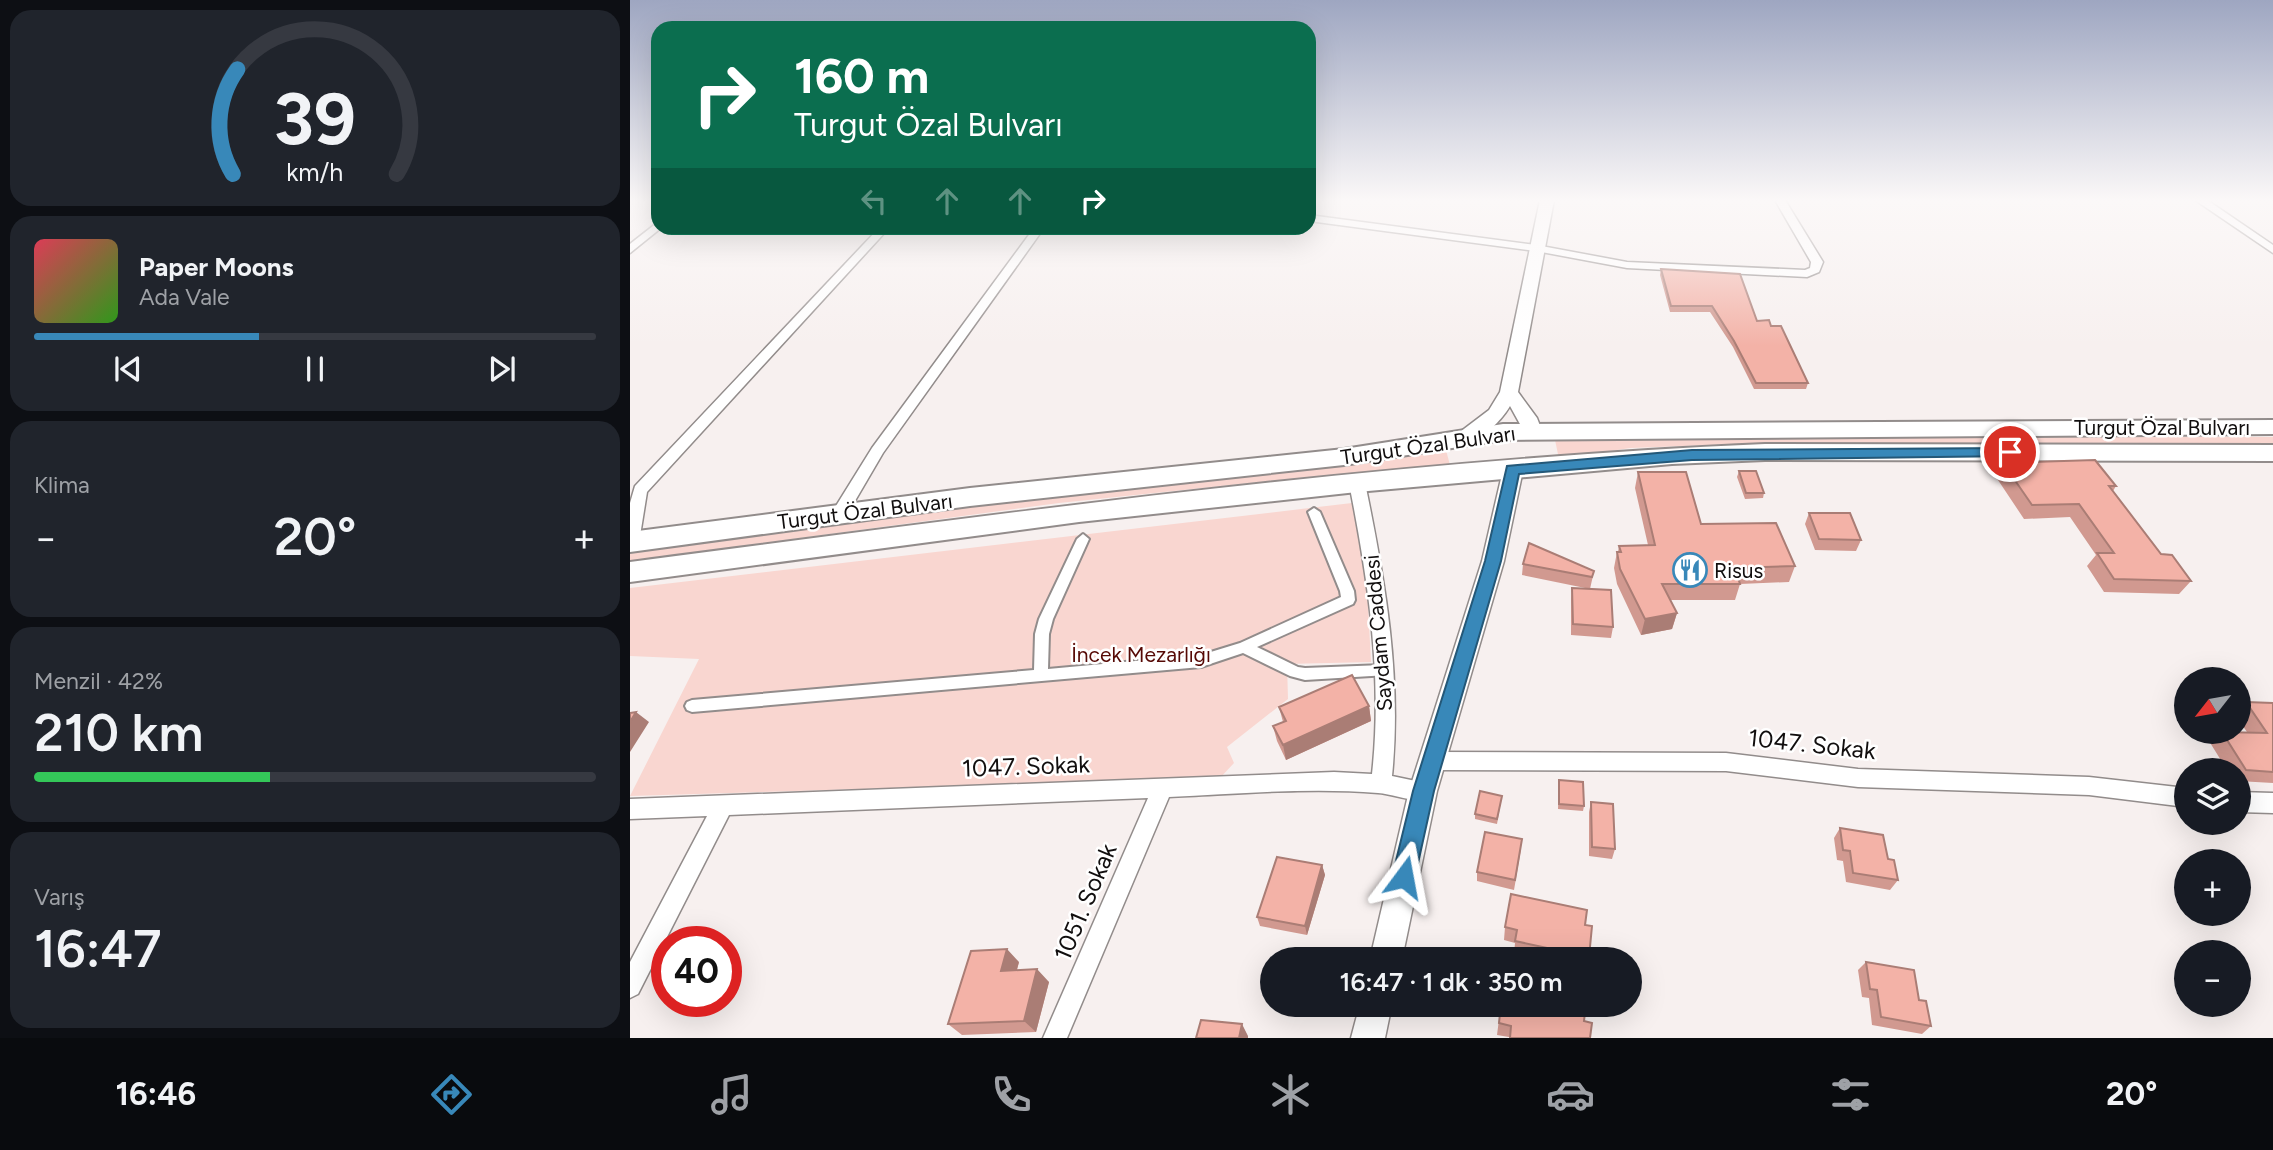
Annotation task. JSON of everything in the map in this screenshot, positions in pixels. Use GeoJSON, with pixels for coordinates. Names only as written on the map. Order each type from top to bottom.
{"type":"FeatureCollection","features":[{"type":"Feature","properties":{"kind":"main road","name":"Turgut Özal Bulvarı"},"geometry":{"type":"LineString","coordinates":[[630,542],[1095,483],[1344,457],[1503,432],[2273,427]]}},
{"type":"Feature","properties":{"kind":"main road"},"geometry":{"type":"LineString","coordinates":[[1503,432],[1522,436],[1533,446],[1533,458],[1528,464],[1513,470],[1494,468],[1480,460],[1477,454],[1480,441],[1486,436],[1503,432]]}},
{"type":"Feature","properties":{"kind":"main road","name":"Turgut Özal Bulvarı"},"geometry":{"type":"LineString","coordinates":[[630,572],[1066,514],[1357,483],[1672,456],[1765,453],[2273,453]]}},
{"type":"Feature","properties":{"kind":"street"},"geometry":{"type":"LineString","coordinates":[[630,542],[640,490],[865,248]]}},
{"type":"Feature","properties":{"kind":"street"},"geometry":{"type":"LineString","coordinates":[[839,514],[877,451],[1024,248]]}},
{"type":"Feature","properties":{"kind":"street"},"geometry":{"type":"LineString","coordinates":[[1467,436],[1496,414],[1509,393],[1536,248]]}},
{"type":"Feature","properties":{"kind":"street"},"geometry":{"type":"LineString","coordinates":[[1538,248],[1627,265],[1807,274],[1815,270],[1817,262],[1809,248]]}},
{"type":"Feature","properties":{"kind":"street"},"geometry":{"type":"LineString","coordinates":[[1509,393],[1528,418],[1533,431]]}},
{"type":"Feature","properties":{"kind":"street"},"geometry":{"type":"LineString","coordinates":[[1389,947],[1423,791],[1493,561],[1513,470]]}},
{"type":"Feature","properties":{"kind":"street","name":"Saydam Caddesi"},"geometry":{"type":"LineString","coordinates":[[1357,483],[1373,562],[1383,671],[1386,752],[1381,784]]}},
{"type":"Feature","properties":{"kind":"street"},"geometry":{"type":"LineString","coordinates":[[692,706],[1200,661],[1244,648],[1348,600],[1347,591],[1314,512]]}},
{"type":"Feature","properties":{"kind":"street"},"geometry":{"type":"LineString","coordinates":[[1041,674],[1041,641],[1046,619],[1083,539]]}},
{"type":"Feature","properties":{"kind":"street"},"geometry":{"type":"LineString","coordinates":[[1244,648],[1305,674],[1383,671]]}},
{"type":"Feature","properties":{"kind":"street","name":"1047. Sokak"},"geometry":{"type":"LineString","coordinates":[[1433,761],[1726,762],[1858,778],[2089,786],[2174,797]]}},
{"type":"Feature","properties":{"kind":"street","name":"1047. Sokak"},"geometry":{"type":"LineString","coordinates":[[630,809],[1334,781],[1381,784],[1423,791]]}},
{"type":"Feature","properties":{"kind":"street","name":"1051. Sokak"},"geometry":{"type":"LineString","coordinates":[[1055,1038],[1163,787]]}},
{"type":"Feature","properties":{"kind":"street"},"geometry":{"type":"LineString","coordinates":[[2251,802],[2273,803]]}},
{"type":"Feature","properties":{"kind":"street"},"geometry":{"type":"LineString","coordinates":[[630,986],[724,804]]}},
{"type":"Feature","properties":{"kind":"street"},"geometry":{"type":"LineString","coordinates":[[1368,1038],[1373,1017]]}},
{"type":"Feature","properties":{"kind":"green space"},"geometry":{"type":"Polygon","coordinates":[[[1741,437],[2273,437],[2273,445],[1739,444],[1630,448],[1559,459],[1555,440],[1741,437]]]}},
{"type":"Feature","properties":{"kind":"green space"},"geometry":{"type":"Polygon","coordinates":[[[1446,450],[1451,469],[1328,475],[1059,503],[630,561],[630,553],[811,528],[1114,489],[1322,468],[1446,450]]]}},
{"type":"Feature","properties":{"kind":"green space","name":"İncek Mezarlığı"},"geometry":{"type":"Polygon","coordinates":[[[1352,503],[1367,586],[1371,662],[1287,664],[1288,699],[1227,747],[1234,763],[1220,778],[630,796],[699,659],[630,656],[630,588],[1352,503]]]}},
{"type":"Feature","properties":{"kind":"building"},"geometry":{"type":"Polygon","coordinates":[[[1661,269],[1740,274],[1757,321],[1769,320],[1771,326],[1781,326],[1808,383],[1756,383],[1712,306],[1671,306],[1661,269]]]}},
{"type":"Feature","properties":{"kind":"building"},"geometry":{"type":"Polygon","coordinates":[[[2095,460],[2116,486],[2109,486],[2161,554],[2172,555],[2191,581],[2114,579],[2097,553],[2114,553],[2079,504],[2032,505],[2003,463],[2095,460]]]}},
{"type":"Feature","properties":{"kind":"building"},"geometry":{"type":"Polygon","coordinates":[[[1739,471],[1756,471],[1764,493],[1746,493],[1739,471]]]}},
{"type":"Feature","properties":{"kind":"building"},"geometry":{"type":"Polygon","coordinates":[[[1638,472],[1686,472],[1701,524],[1776,523],[1795,566],[1735,568],[1740,584],[1662,584],[1677,613],[1645,619],[1620,569],[1617,552],[1621,552],[1619,546],[1655,545],[1638,472]]]}},
{"type":"Feature","properties":{"kind":"building"},"geometry":{"type":"Polygon","coordinates":[[[1809,513],[1850,513],[1861,540],[1819,539],[1809,513]]]}},
{"type":"Feature","properties":{"kind":"building"},"geometry":{"type":"Polygon","coordinates":[[[1529,543],[1594,571],[1592,577],[1523,564],[1529,543]]]}},
{"type":"Feature","properties":{"kind":"building"},"geometry":{"type":"Polygon","coordinates":[[[1572,588],[1611,590],[1613,627],[1573,624],[1572,588]]]}},
{"type":"Feature","properties":{"kind":"building"},"geometry":{"type":"Polygon","coordinates":[[[1352,675],[1369,706],[1283,745],[1273,726],[1286,721],[1279,707],[1352,675]]]}},
{"type":"Feature","properties":{"kind":"building"},"geometry":{"type":"Polygon","coordinates":[[[2251,702],[2273,703],[2273,772],[2251,770],[2251,758],[2238,758],[2230,744],[2251,744],[2251,733],[2267,733],[2251,709],[2251,702]]]}},
{"type":"Feature","properties":{"kind":"building"},"geometry":{"type":"Polygon","coordinates":[[[1559,780],[1583,782],[1584,806],[1559,804],[1559,780]]]}},
{"type":"Feature","properties":{"kind":"building"},"geometry":{"type":"Polygon","coordinates":[[[1480,791],[1502,796],[1497,819],[1475,814],[1480,791]]]}},
{"type":"Feature","properties":{"kind":"building"},"geometry":{"type":"Polygon","coordinates":[[[1591,802],[1613,804],[1615,849],[1592,847],[1591,802]]]}},
{"type":"Feature","properties":{"kind":"building"},"geometry":{"type":"Polygon","coordinates":[[[1840,828],[1883,835],[1888,859],[1894,860],[1898,880],[1853,873],[1850,851],[1843,850],[1840,828]]]}},
{"type":"Feature","properties":{"kind":"building"},"geometry":{"type":"Polygon","coordinates":[[[1485,832],[1522,839],[1515,880],[1477,872],[1485,832]]]}},
{"type":"Feature","properties":{"kind":"building"},"geometry":{"type":"Polygon","coordinates":[[[1277,857],[1322,865],[1305,926],[1257,917],[1277,857]]]}},
{"type":"Feature","properties":{"kind":"building"},"geometry":{"type":"Polygon","coordinates":[[[1511,894],[1587,910],[1585,925],[1592,926],[1590,947],[1543,947],[1515,941],[1517,930],[1505,927],[1511,894]]]}},
{"type":"Feature","properties":{"kind":"building"},"geometry":{"type":"Polygon","coordinates":[[[1007,949],[1001,971],[1037,969],[1024,1021],[948,1024],[971,951],[1007,949]]]}},
{"type":"Feature","properties":{"kind":"building"},"geometry":{"type":"Polygon","coordinates":[[[1866,962],[1914,970],[1919,1000],[1926,1001],[1931,1026],[1881,1017],[1877,990],[1870,989],[1866,962]]]}},
{"type":"Feature","properties":{"kind":"building"},"geometry":{"type":"Polygon","coordinates":[[[1500,1017],[1584,1017],[1584,1021],[1592,1023],[1590,1038],[1510,1038],[1511,1026],[1499,1023],[1500,1017]]]}},
{"type":"Feature","properties":{"kind":"building"},"geometry":{"type":"Polygon","coordinates":[[[1201,1020],[1242,1024],[1239,1038],[1196,1038],[1201,1020]]]}},
{"type":"Feature","properties":{"kind":"place","name":"Risus"},"geometry":{"type":"Point","coordinates":[1690,570]}},
{"type":"Feature","properties":{"kind":"route"},"geometry":{"type":"LineString","coordinates":[[1404,877],[1423,791],[1493,561],[1513,470],[1692,455],[2010,452]]}}]}
